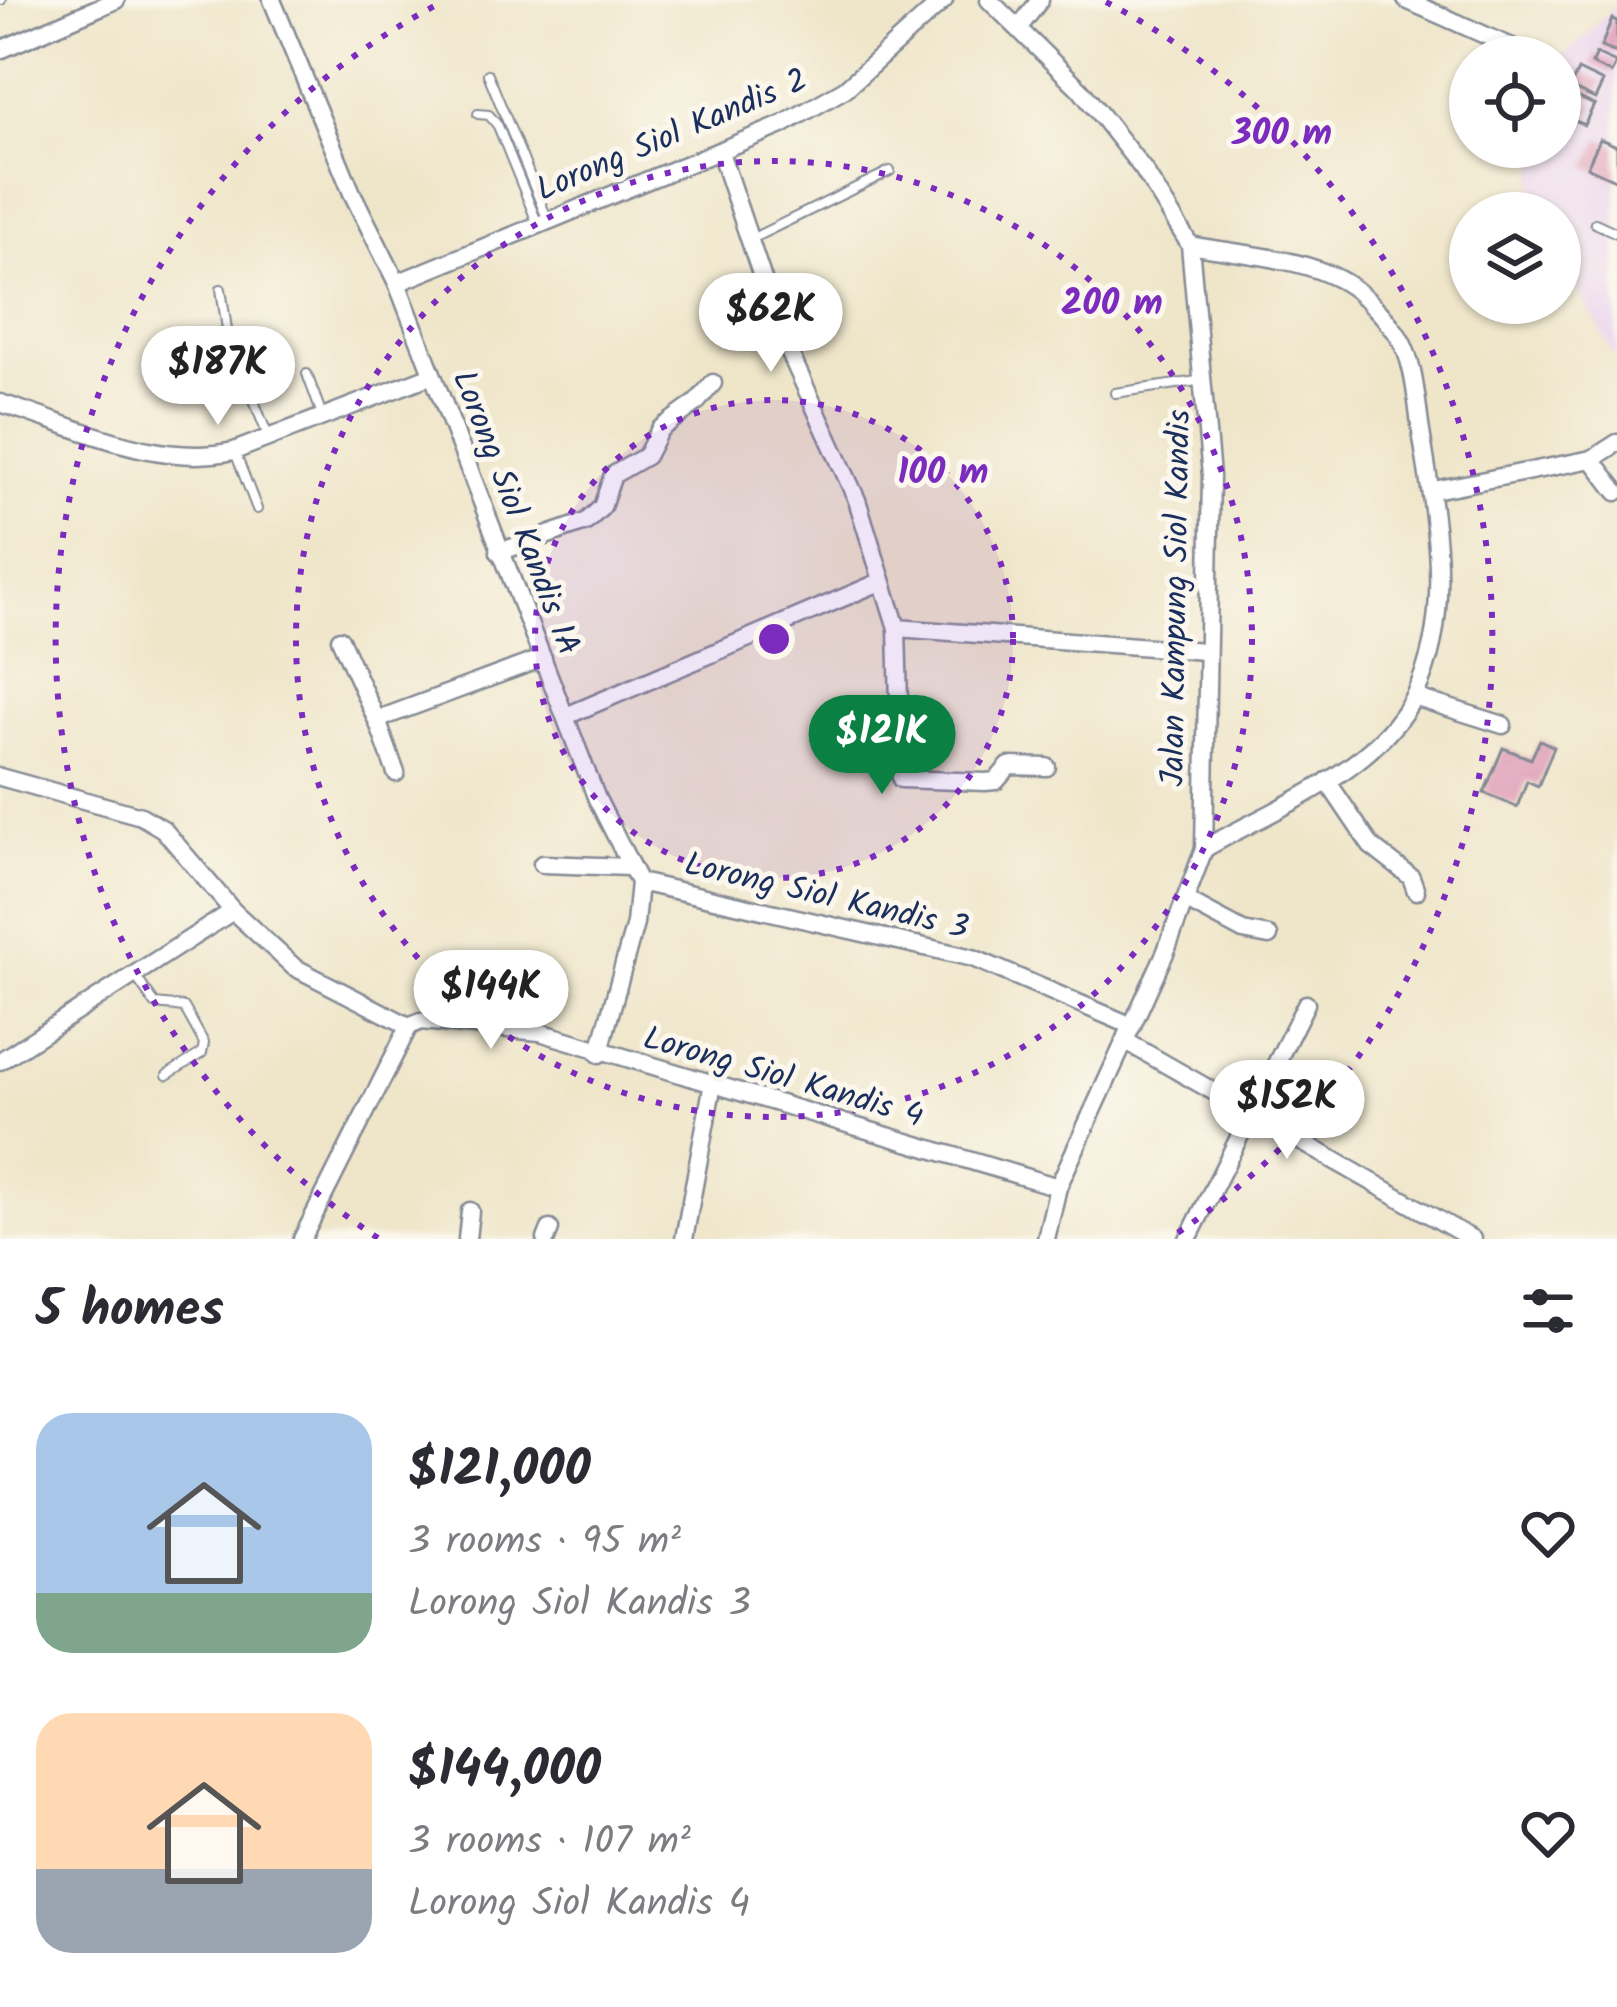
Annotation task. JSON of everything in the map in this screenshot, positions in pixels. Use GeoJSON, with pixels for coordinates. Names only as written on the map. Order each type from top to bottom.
{"type":"FeatureCollection","features":[{"type":"Feature","properties":{"kind":"street"},"geometry":{"type":"LineString","coordinates":[[0,50],[116,0]]}},
{"type":"Feature","properties":{"kind":"street","name":"Lorong Siol Kandis 1A"},"geometry":{"type":"LineString","coordinates":[[272,0],[352,193],[398,283],[500,552],[634,874]]}},
{"type":"Feature","properties":{"kind":"street","name":"Lorong Siol Kandis 2"},"geometry":{"type":"LineString","coordinates":[[398,283],[720,152],[845,89],[944,0]]}},
{"type":"Feature","properties":{"kind":"street","name":"Jalan Kampung Siol Kandis"},"geometry":{"type":"LineString","coordinates":[[988,0],[1080,88],[1131,153],[1190,245],[1206,380],[1211,476],[1204,651],[1204,849],[1129,1034],[1058,1186],[1046,1239]]}},
{"type":"Feature","properties":{"kind":"street"},"geometry":{"type":"LineString","coordinates":[[1020,26],[1040,0]]}},
{"type":"Feature","properties":{"kind":"street"},"geometry":{"type":"LineString","coordinates":[[1406,0],[1487,36]]}},
{"type":"Feature","properties":{"kind":"street"},"geometry":{"type":"LineString","coordinates":[[720,152],[782,336],[857,500],[897,628],[901,779],[985,782],[996,781],[1009,766],[1047,767]]}},
{"type":"Feature","properties":{"kind":"street"},"geometry":{"type":"LineString","coordinates":[[1190,245],[1337,278],[1366,299],[1400,337],[1414,380],[1434,490],[1438,573],[1432,632],[1414,697],[1379,739],[1328,781],[1204,849]]}},
{"type":"Feature","properties":{"kind":"street"},"geometry":{"type":"LineString","coordinates":[[0,403],[176,457],[234,451],[432,375]]}},
{"type":"Feature","properties":{"kind":"street"},"geometry":{"type":"LineString","coordinates":[[500,552],[586,522],[602,507],[614,475],[646,456],[660,429],[695,403],[712,382]]}},
{"type":"Feature","properties":{"kind":"street"},"geometry":{"type":"LineString","coordinates":[[1434,490],[1592,459],[1617,443]]}},
{"type":"Feature","properties":{"kind":"street"},"geometry":{"type":"LineString","coordinates":[[1592,459],[1617,492]]}},
{"type":"Feature","properties":{"kind":"street"},"geometry":{"type":"LineString","coordinates":[[566,716],[880,581]]}},
{"type":"Feature","properties":{"kind":"street"},"geometry":{"type":"LineString","coordinates":[[897,628],[1204,651]]}},
{"type":"Feature","properties":{"kind":"street"},"geometry":{"type":"LineString","coordinates":[[340,639],[396,773]]}},
{"type":"Feature","properties":{"kind":"street"},"geometry":{"type":"LineString","coordinates":[[378,723],[459,686],[543,658]]}},
{"type":"Feature","properties":{"kind":"street"},"geometry":{"type":"LineString","coordinates":[[1414,697],[1503,724]]}},
{"type":"Feature","properties":{"kind":"street","name":"Lorong Siol Kandis 4"},"geometry":{"type":"LineString","coordinates":[[0,777],[141,816],[163,829],[232,911],[294,967],[409,1026],[421,1021],[521,1028],[1058,1186]]}},
{"type":"Feature","properties":{"kind":"street"},"geometry":{"type":"LineString","coordinates":[[1328,781],[1371,846],[1411,877],[1416,891]]}},
{"type":"Feature","properties":{"kind":"street","name":"Lorong Siol Kandis 3"},"geometry":{"type":"LineString","coordinates":[[542,864],[634,874],[973,958],[1129,1034],[1250,1111],[1469,1238]]}},
{"type":"Feature","properties":{"kind":"street"},"geometry":{"type":"LineString","coordinates":[[599,1054],[635,924],[634,874]]}},
{"type":"Feature","properties":{"kind":"street"},"geometry":{"type":"LineString","coordinates":[[1185,900],[1243,932],[1269,937]]}},
{"type":"Feature","properties":{"kind":"street"},"geometry":{"type":"LineString","coordinates":[[0,1061],[232,911]]}},
{"type":"Feature","properties":{"kind":"street"},"geometry":{"type":"LineString","coordinates":[[1188,1239],[1306,1004]]}},
{"type":"Feature","properties":{"kind":"street"},"geometry":{"type":"LineString","coordinates":[[302,1239],[366,1120],[409,1026]]}},
{"type":"Feature","properties":{"kind":"street"},"geometry":{"type":"LineString","coordinates":[[684,1239],[713,1083]]}},
{"type":"Feature","properties":{"kind":"street"},"geometry":{"type":"LineString","coordinates":[[466,1239],[470,1210]]}},
{"type":"Feature","properties":{"kind":"lane"},"geometry":{"type":"LineString","coordinates":[[488,74],[543,221]]}},
{"type":"Feature","properties":{"kind":"lane"},"geometry":{"type":"LineString","coordinates":[[478,114],[489,115],[498,126],[543,221]]}},
{"type":"Feature","properties":{"kind":"lane"},"geometry":{"type":"LineString","coordinates":[[748,241],[890,171]]}},
{"type":"Feature","properties":{"kind":"lane"},"geometry":{"type":"LineString","coordinates":[[1595,223],[1617,232]]}},
{"type":"Feature","properties":{"kind":"lane"},"geometry":{"type":"LineString","coordinates":[[221,289],[228,336],[269,438]]}},
{"type":"Feature","properties":{"kind":"lane"},"geometry":{"type":"LineString","coordinates":[[307,374],[323,417]]}},
{"type":"Feature","properties":{"kind":"lane"},"geometry":{"type":"LineString","coordinates":[[1114,393],[1206,380]]}},
{"type":"Feature","properties":{"kind":"lane"},"geometry":{"type":"LineString","coordinates":[[234,451],[257,509]]}},
{"type":"Feature","properties":{"kind":"lane"},"geometry":{"type":"LineString","coordinates":[[136,976],[155,1004],[184,1007],[204,1043],[202,1053],[167,1075]]}},
{"type":"Feature","properties":{"kind":"shaded area"},"geometry":{"type":"Polygon","coordinates":[[[1617,4],[1617,360],[1581,294],[1581,192],[1536,192],[1533,181],[1536,168],[1581,168],[1581,40],[1617,4]]]}},
{"type":"Feature","properties":{"kind":"building"},"geometry":{"type":"Polygon","coordinates":[[[1612,19],[1617,21],[1617,53],[1601,47],[1612,19]]]}},
{"type":"Feature","properties":{"kind":"building"},"geometry":{"type":"Polygon","coordinates":[[[1596,54],[1616,63],[1611,73],[1591,64],[1596,54]]]}},
{"type":"Feature","properties":{"kind":"building"},"geometry":{"type":"Polygon","coordinates":[[[1581,71],[1603,82],[1595,99],[1581,92],[1581,71]]]}},
{"type":"Feature","properties":{"kind":"building"},"geometry":{"type":"Polygon","coordinates":[[[1581,99],[1594,105],[1581,124],[1581,99]]]}},
{"type":"Feature","properties":{"kind":"building"},"geometry":{"type":"Polygon","coordinates":[[[1600,139],[1617,146],[1617,181],[1587,167],[1600,139]]]}},
{"type":"Feature","properties":{"kind":"building"},"geometry":{"type":"Polygon","coordinates":[[[1540,740],[1554,747],[1538,786],[1527,781],[1517,807],[1484,793],[1503,748],[1531,759],[1540,740]]]}}]}
